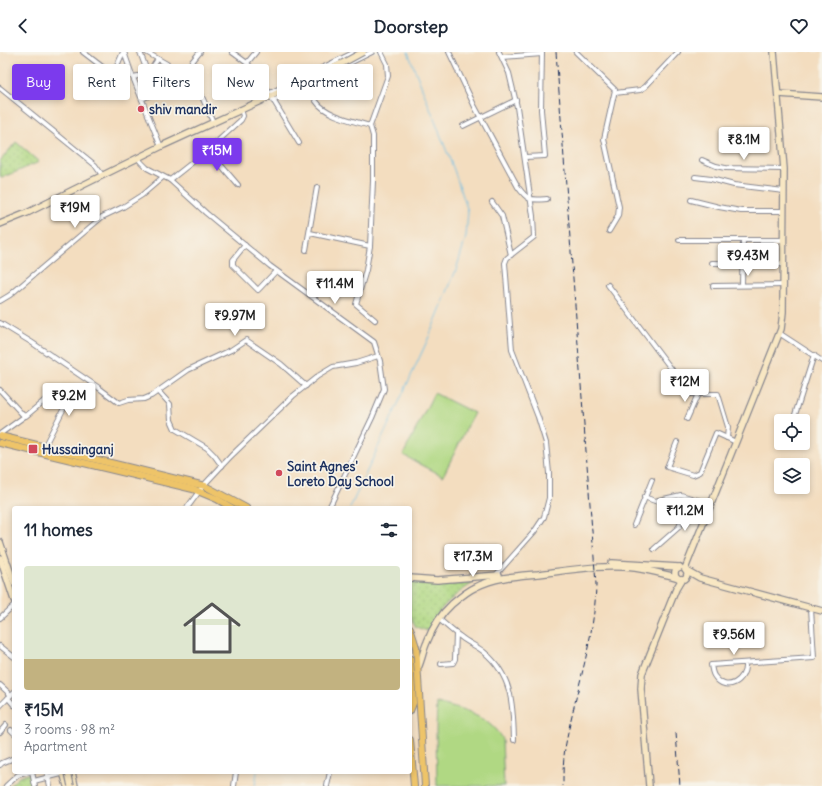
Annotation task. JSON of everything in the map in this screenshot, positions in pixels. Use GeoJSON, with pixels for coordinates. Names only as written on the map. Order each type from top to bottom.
{"type":"FeatureCollection","features":[{"type":"Feature","properties":{"kind":"main road"},"geometry":{"type":"LineString","coordinates":[[0,435],[201,488],[221,494],[242,506]]}},
{"type":"Feature","properties":{"kind":"main road"},"geometry":{"type":"LineString","coordinates":[[0,443],[141,473]]}},
{"type":"Feature","properties":{"kind":"main road"},"geometry":{"type":"LineString","coordinates":[[201,488],[229,506]]}},
{"type":"Feature","properties":{"kind":"main road"},"geometry":{"type":"LineString","coordinates":[[412,634],[416,647],[418,668],[425,786]]}},
{"type":"Feature","properties":{"kind":"main road"},"geometry":{"type":"LineString","coordinates":[[412,688],[412,705]]}},
{"type":"Feature","properties":{"kind":"main road"},"geometry":{"type":"LineString","coordinates":[[412,710],[420,708]]}},
{"type":"Feature","properties":{"kind":"main road"},"geometry":{"type":"LineString","coordinates":[[412,763],[414,786]]}},
{"type":"Feature","properties":{"kind":"street"},"geometry":{"type":"LineString","coordinates":[[82,52],[98,64]]}},
{"type":"Feature","properties":{"kind":"street"},"geometry":{"type":"LineString","coordinates":[[118,64],[124,52]]}},
{"type":"Feature","properties":{"kind":"street"},"geometry":{"type":"LineString","coordinates":[[124,52],[138,89]]}},
{"type":"Feature","properties":{"kind":"street"},"geometry":{"type":"LineString","coordinates":[[140,52],[144,64]]}},
{"type":"Feature","properties":{"kind":"street"},"geometry":{"type":"LineString","coordinates":[[146,52],[167,64]]}},
{"type":"Feature","properties":{"kind":"street"},"geometry":{"type":"LineString","coordinates":[[191,64],[200,52]]}},
{"type":"Feature","properties":{"kind":"street"},"geometry":{"type":"LineString","coordinates":[[232,52],[247,63],[272,97],[299,143]]}},
{"type":"Feature","properties":{"kind":"street"},"geometry":{"type":"LineString","coordinates":[[247,63],[256,52]]}},
{"type":"Feature","properties":{"kind":"street"},"geometry":{"type":"LineString","coordinates":[[272,97],[356,52],[356,60]]}},
{"type":"Feature","properties":{"kind":"street"},"geometry":{"type":"LineString","coordinates":[[272,97],[363,52]]}},
{"type":"Feature","properties":{"kind":"street"},"geometry":{"type":"LineString","coordinates":[[348,64],[372,52]]}},
{"type":"Feature","properties":{"kind":"street"},"geometry":{"type":"LineString","coordinates":[[375,320],[356,304],[366,270],[370,246],[373,181],[373,136],[370,126],[388,76],[387,64],[381,52]]}},
{"type":"Feature","properties":{"kind":"street"},"geometry":{"type":"LineString","coordinates":[[450,52],[480,117],[518,187],[524,196],[531,200],[547,200]]}},
{"type":"Feature","properties":{"kind":"street"},"geometry":{"type":"LineString","coordinates":[[495,576],[534,532],[544,516],[549,498],[549,474],[546,443],[538,417],[512,350],[505,263],[507,258],[534,237],[531,200],[516,100],[509,73],[503,57],[499,52]]}},
{"type":"Feature","properties":{"kind":"street"},"geometry":{"type":"LineString","coordinates":[[503,57],[504,52]]}},
{"type":"Feature","properties":{"kind":"street"},"geometry":{"type":"LineString","coordinates":[[576,52],[615,90],[604,139],[619,206],[618,216],[609,231]]}},
{"type":"Feature","properties":{"kind":"street"},"geometry":{"type":"LineString","coordinates":[[615,93],[640,90],[645,87],[678,52]]}},
{"type":"Feature","properties":{"kind":"street"},"geometry":{"type":"LineString","coordinates":[[680,578],[675,571],[683,568],[689,558],[779,333],[783,312],[784,169],[779,94],[774,52]]}},
{"type":"Feature","properties":{"kind":"street"},"geometry":{"type":"LineString","coordinates":[[503,57],[542,53],[542,110],[545,156],[525,157]]}},
{"type":"Feature","properties":{"kind":"street"},"geometry":{"type":"LineString","coordinates":[[155,64],[158,59]]}},
{"type":"Feature","properties":{"kind":"street"},"geometry":{"type":"LineString","coordinates":[[133,77],[138,76]]}},
{"type":"Feature","properties":{"kind":"street"},"geometry":{"type":"LineString","coordinates":[[0,88],[96,165],[102,176]]}},
{"type":"Feature","properties":{"kind":"street"},"geometry":{"type":"LineString","coordinates":[[779,94],[822,97]]}},
{"type":"Feature","properties":{"kind":"street"},"geometry":{"type":"LineString","coordinates":[[0,228],[13,220],[213,122],[277,95]]}},
{"type":"Feature","properties":{"kind":"street"},"geometry":{"type":"LineString","coordinates":[[142,100],[161,147]]}},
{"type":"Feature","properties":{"kind":"street"},"geometry":{"type":"LineString","coordinates":[[203,100],[213,122]]}},
{"type":"Feature","properties":{"kind":"street"},"geometry":{"type":"LineString","coordinates":[[316,100],[323,108],[339,116],[370,126]]}},
{"type":"Feature","properties":{"kind":"street"},"geometry":{"type":"LineString","coordinates":[[463,126],[516,100]]}},
{"type":"Feature","properties":{"kind":"street"},"geometry":{"type":"LineString","coordinates":[[170,180],[208,150],[241,120],[243,116],[241,109]]}},
{"type":"Feature","properties":{"kind":"street"},"geometry":{"type":"LineString","coordinates":[[208,150],[238,185]]}},
{"type":"Feature","properties":{"kind":"street"},"geometry":{"type":"LineString","coordinates":[[138,158],[147,168],[170,180],[206,213],[276,271],[374,342],[383,378],[384,389],[372,418],[330,506]]}},
{"type":"Feature","properties":{"kind":"street"},"geometry":{"type":"LineString","coordinates":[[702,160],[725,168],[784,169]]}},
{"type":"Feature","properties":{"kind":"street"},"geometry":{"type":"LineString","coordinates":[[0,301],[10,295],[102,217],[123,207],[163,177]]}},
{"type":"Feature","properties":{"kind":"street"},"geometry":{"type":"LineString","coordinates":[[695,177],[711,179],[713,181],[734,185],[784,191]]}},
{"type":"Feature","properties":{"kind":"street"},"geometry":{"type":"LineString","coordinates":[[306,250],[317,187]]}},
{"type":"Feature","properties":{"kind":"street"},"geometry":{"type":"LineString","coordinates":[[691,200],[741,211],[784,211]]}},
{"type":"Feature","properties":{"kind":"street"},"geometry":{"type":"LineString","coordinates":[[492,202],[502,216],[511,255]]}},
{"type":"Feature","properties":{"kind":"street"},"geometry":{"type":"LineString","coordinates":[[0,224],[13,220]]}},
{"type":"Feature","properties":{"kind":"street"},"geometry":{"type":"LineString","coordinates":[[310,233],[370,246]]}},
{"type":"Feature","properties":{"kind":"street"},"geometry":{"type":"LineString","coordinates":[[679,240],[784,240]]}},
{"type":"Feature","properties":{"kind":"street"},"geometry":{"type":"LineString","coordinates":[[742,286],[743,240]]}},
{"type":"Feature","properties":{"kind":"street"},"geometry":{"type":"LineString","coordinates":[[245,245],[233,260],[233,265],[258,290],[276,271]]}},
{"type":"Feature","properties":{"kind":"street"},"geometry":{"type":"LineString","coordinates":[[712,263],[784,264]]}},
{"type":"Feature","properties":{"kind":"street"},"geometry":{"type":"LineString","coordinates":[[608,285],[691,394],[718,394],[728,426],[727,438]]}},
{"type":"Feature","properties":{"kind":"street"},"geometry":{"type":"LineString","coordinates":[[713,286],[784,285]]}},
{"type":"Feature","properties":{"kind":"street"},"geometry":{"type":"LineString","coordinates":[[0,324],[32,342],[100,388],[117,403],[144,400],[159,392],[188,370],[231,350],[246,340],[281,364],[306,386]]}},
{"type":"Feature","properties":{"kind":"street"},"geometry":{"type":"LineString","coordinates":[[779,333],[822,361]]}},
{"type":"Feature","properties":{"kind":"street"},"geometry":{"type":"LineString","coordinates":[[795,414],[814,355]]}},
{"type":"Feature","properties":{"kind":"street"},"geometry":{"type":"LineString","coordinates":[[188,506],[201,488],[222,466],[293,396],[318,376],[333,366],[356,363],[378,356]]}},
{"type":"Feature","properties":{"kind":"street"},"geometry":{"type":"LineString","coordinates":[[0,390],[25,416]]}},
{"type":"Feature","properties":{"kind":"street"},"geometry":{"type":"LineString","coordinates":[[159,392],[170,404],[171,420],[176,429],[207,448],[222,466]]}},
{"type":"Feature","properties":{"kind":"street"},"geometry":{"type":"LineString","coordinates":[[0,435],[26,416],[51,394],[65,406],[44,447]]}},
{"type":"Feature","properties":{"kind":"street"},"geometry":{"type":"LineString","coordinates":[[687,419],[698,394]]}},
{"type":"Feature","properties":{"kind":"street"},"geometry":{"type":"LineString","coordinates":[[677,442],[667,467],[693,475],[700,472],[716,433],[736,442]]}},
{"type":"Feature","properties":{"kind":"street"},"geometry":{"type":"LineString","coordinates":[[634,525],[652,480]]}},
{"type":"Feature","properties":{"kind":"street"},"geometry":{"type":"LineString","coordinates":[[644,498],[655,501],[681,495],[711,504]]}},
{"type":"Feature","properties":{"kind":"street"},"geometry":{"type":"LineString","coordinates":[[654,549],[679,527],[690,498]]}},
{"type":"Feature","properties":{"kind":"street"},"geometry":{"type":"LineString","coordinates":[[0,542],[12,577]]}},
{"type":"Feature","properties":{"kind":"street"},"geometry":{"type":"LineString","coordinates":[[0,550],[12,585]]}},
{"type":"Feature","properties":{"kind":"street"},"geometry":{"type":"LineString","coordinates":[[0,558],[12,594]]}},
{"type":"Feature","properties":{"kind":"street"},"geometry":{"type":"LineString","coordinates":[[412,578],[437,580],[495,576],[571,566],[614,563],[683,568],[700,578]]}},
{"type":"Feature","properties":{"kind":"street"},"geometry":{"type":"LineString","coordinates":[[418,668],[427,642],[439,619],[450,606],[461,596],[476,587],[494,580],[511,577],[578,568],[635,568],[680,578],[700,578],[822,611]]}},
{"type":"Feature","properties":{"kind":"street"},"geometry":{"type":"LineString","coordinates":[[649,786],[642,694],[642,674],[680,578],[687,575],[683,568]]}},
{"type":"Feature","properties":{"kind":"street"},"geometry":{"type":"LineString","coordinates":[[0,618],[12,607]]}},
{"type":"Feature","properties":{"kind":"street"},"geometry":{"type":"LineString","coordinates":[[745,663],[745,671],[740,680],[736,683],[726,684],[719,682],[713,676],[711,665],[814,658],[811,608]]}},
{"type":"Feature","properties":{"kind":"street"},"geometry":{"type":"LineString","coordinates":[[439,619],[456,634],[483,651],[495,662],[511,694],[514,740]]}},
{"type":"Feature","properties":{"kind":"street"},"geometry":{"type":"LineString","coordinates":[[441,664],[453,663],[456,634]]}},
{"type":"Feature","properties":{"kind":"street"},"geometry":{"type":"LineString","coordinates":[[0,646],[12,655]]}},
{"type":"Feature","properties":{"kind":"street"},"geometry":{"type":"LineString","coordinates":[[0,685],[12,692]]}},
{"type":"Feature","properties":{"kind":"street"},"geometry":{"type":"LineString","coordinates":[[0,706],[12,694]]}},
{"type":"Feature","properties":{"kind":"street"},"geometry":{"type":"LineString","coordinates":[[8,698],[12,703]]}},
{"type":"Feature","properties":{"kind":"street"},"geometry":{"type":"LineString","coordinates":[[0,732],[6,725]]}},
{"type":"Feature","properties":{"kind":"street"},"geometry":{"type":"LineString","coordinates":[[0,765],[12,759]]}},
{"type":"Feature","properties":{"kind":"street"},"geometry":{"type":"LineString","coordinates":[[6,786],[18,776],[24,774]]}},
{"type":"Feature","properties":{"kind":"street"},"geometry":{"type":"LineString","coordinates":[[32,774],[34,784],[60,774]]}},
{"type":"Feature","properties":{"kind":"street"},"geometry":{"type":"LineString","coordinates":[[48,774],[50,786]]}},
{"type":"Feature","properties":{"kind":"street"},"geometry":{"type":"LineString","coordinates":[[66,774],[66,786]]}},
{"type":"Feature","properties":{"kind":"street"},"geometry":{"type":"LineString","coordinates":[[67,774],[71,786]]}},
{"type":"Feature","properties":{"kind":"street"},"geometry":{"type":"LineString","coordinates":[[72,774],[75,786]]}},
{"type":"Feature","properties":{"kind":"street"},"geometry":{"type":"LineString","coordinates":[[234,786],[236,774]]}},
{"type":"Feature","properties":{"kind":"street"},"geometry":{"type":"LineString","coordinates":[[327,786],[330,774]]}},
{"type":"Feature","properties":{"kind":"green space"},"geometry":{"type":"Polygon","coordinates":[[[16,142],[39,162],[2,178],[0,177],[0,161],[16,142]]]}},
{"type":"Feature","properties":{"kind":"green space"},"geometry":{"type":"Polygon","coordinates":[[[434,393],[474,413],[443,476],[403,455],[434,393]]]}},
{"type":"Feature","properties":{"kind":"green space"},"geometry":{"type":"Polygon","coordinates":[[[412,582],[442,585],[473,583],[459,592],[441,609],[428,631],[416,627],[412,620],[412,582]]]}},
{"type":"Feature","properties":{"kind":"green space"},"geometry":{"type":"Polygon","coordinates":[[[437,703],[474,715],[490,724],[496,731],[502,739],[504,786],[437,786],[437,703]]]}},
{"type":"Feature","properties":{"kind":"green space"},"geometry":{"type":"Polygon","coordinates":[[[30,774],[32,786],[9,786],[19,777],[30,774]]]}},
{"type":"Feature","properties":{"kind":"waterway"},"geometry":{"type":"LineString","coordinates":[[351,506],[428,339],[456,270],[466,237],[468,211],[454,170],[408,52]]}},
{"type":"Feature","properties":{"kind":"waterway"},"geometry":{"type":"LineString","coordinates":[[255,786],[257,774]]}},
{"type":"Feature","properties":{"kind":"railway"},"geometry":{"type":"LineString","coordinates":[[556,52],[596,584],[595,604],[589,644],[565,748],[563,786]]}},
{"type":"Feature","properties":{"kind":"railway"},"geometry":{"type":"LineString","coordinates":[[676,733],[680,786]]}},
{"type":"Feature","properties":{"kind":"place","name":"shiv mandir"},"geometry":{"type":"Point","coordinates":[141,109]}},
{"type":"Feature","properties":{"kind":"place","name":"Hussainganj"},"geometry":{"type":"Point","coordinates":[33,449]}},
{"type":"Feature","properties":{"kind":"place","name":"Saint Agnes' Loreto Day School"},"geometry":{"type":"Point","coordinates":[279,473]}}]}
